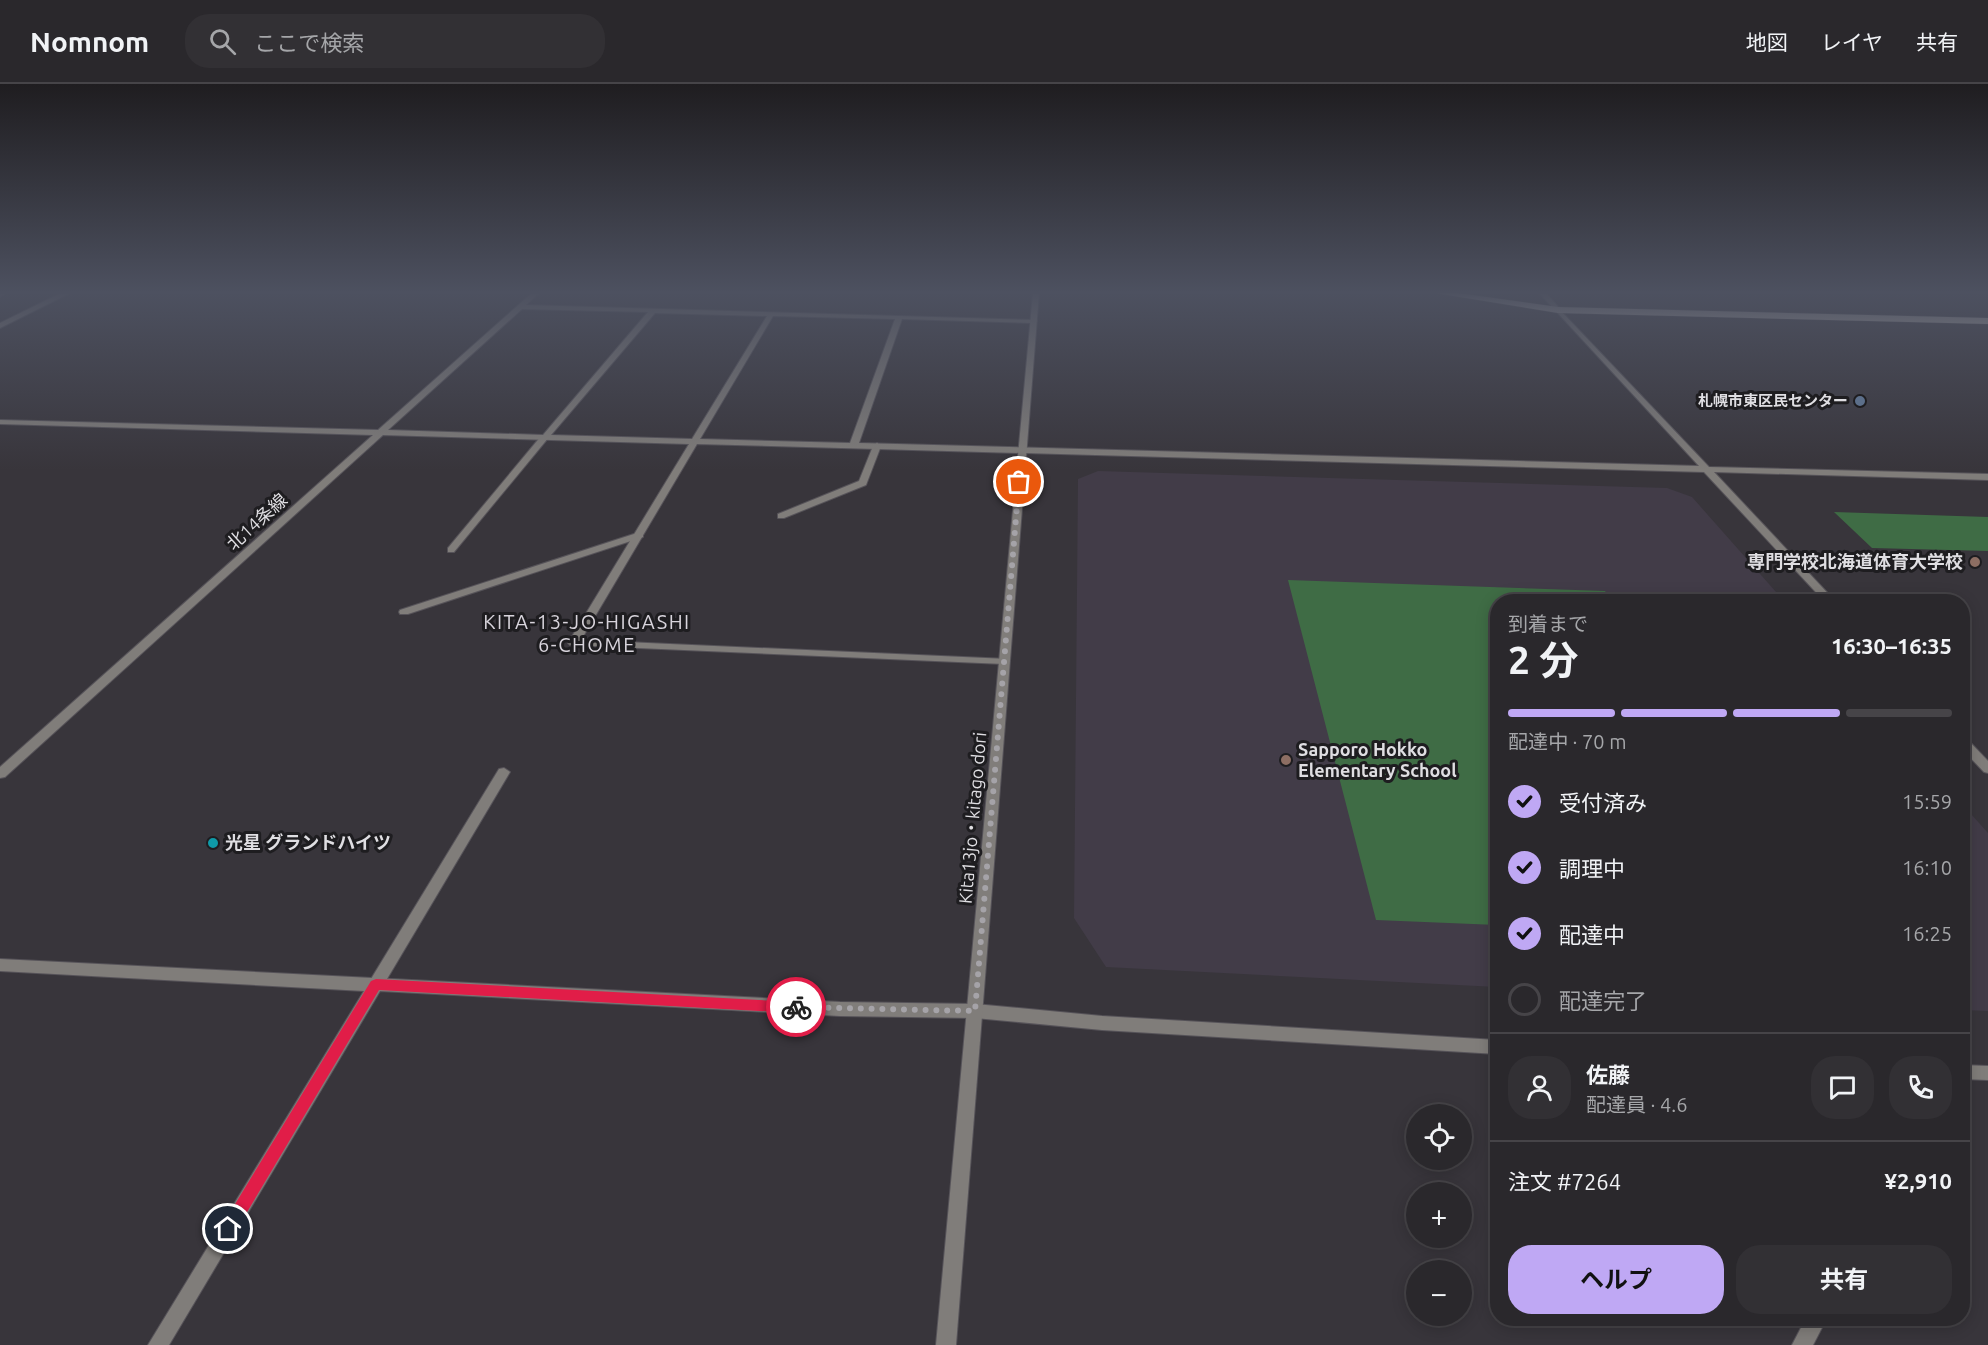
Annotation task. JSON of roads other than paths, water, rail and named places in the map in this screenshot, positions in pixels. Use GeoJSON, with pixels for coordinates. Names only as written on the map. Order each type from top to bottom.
{"type":"FeatureCollection","features":[{"type":"Feature","properties":{"kind":"street","name":"北14条線"},"geometry":{"type":"LineString","coordinates":[[0,774],[471,352]]}},
{"type":"Feature","properties":{"kind":"street"},"geometry":{"type":"LineString","coordinates":[[451,550],[618,352]]}},
{"type":"Feature","properties":{"kind":"street"},"geometry":{"type":"LineString","coordinates":[[749,352],[574,643],[1004,661]]}},
{"type":"Feature","properties":{"kind":"street"},"geometry":{"type":"LineString","coordinates":[[854,445],[887,352]]}},
{"type":"Feature","properties":{"kind":"street","name":"Kita13jo・kitago dori"},"geometry":{"type":"LineString","coordinates":[[946,1345],[1031,352]]}},
{"type":"Feature","properties":{"kind":"street"},"geometry":{"type":"LineString","coordinates":[[1597,352],[1824,594]]}},
{"type":"Feature","properties":{"kind":"street"},"geometry":{"type":"LineString","coordinates":[[0,422],[1988,477]]}},
{"type":"Feature","properties":{"kind":"street"},"geometry":{"type":"LineString","coordinates":[[781,516],[863,483],[877,446]]}},
{"type":"Feature","properties":{"kind":"street"},"geometry":{"type":"LineString","coordinates":[[404,612],[640,536]]}},
{"type":"Feature","properties":{"kind":"street"},"geometry":{"type":"LineString","coordinates":[[1970,750],[1988,769]]}},
{"type":"Feature","properties":{"kind":"street"},"geometry":{"type":"LineString","coordinates":[[158,1345],[504,772]]}},
{"type":"Feature","properties":{"kind":"street"},"geometry":{"type":"LineString","coordinates":[[0,965],[840,1010],[975,1011],[1102,1023],[1490,1047]]}},
{"type":"Feature","properties":{"kind":"street"},"geometry":{"type":"LineString","coordinates":[[1970,1072],[1988,1073]]}},
{"type":"Feature","properties":{"kind":"street"},"geometry":{"type":"LineString","coordinates":[[1802,1345],[1813,1326]]}},
{"type":"Feature","properties":{"kind":"place","name":"札幌市東区民センター"},"geometry":{"type":"Point","coordinates":[1860,401]}},
{"type":"Feature","properties":{"kind":"place","name":"専門学校北海道体育大学校"},"geometry":{"type":"Point","coordinates":[1975,562]}},
{"type":"Feature","properties":{"kind":"place","name":"Sapporo Hokko Elementary School"},"geometry":{"type":"Point","coordinates":[1286,760]}},
{"type":"Feature","properties":{"kind":"place","name":"光星 グランドハイツ"},"geometry":{"type":"Point","coordinates":[213,843]}},
{"type":"Feature","properties":{"kind":"district","name":"KITA-13-JO-HIGASHI 6-CHOME"},"geometry":{"type":"Point","coordinates":[587,634]}}]}
